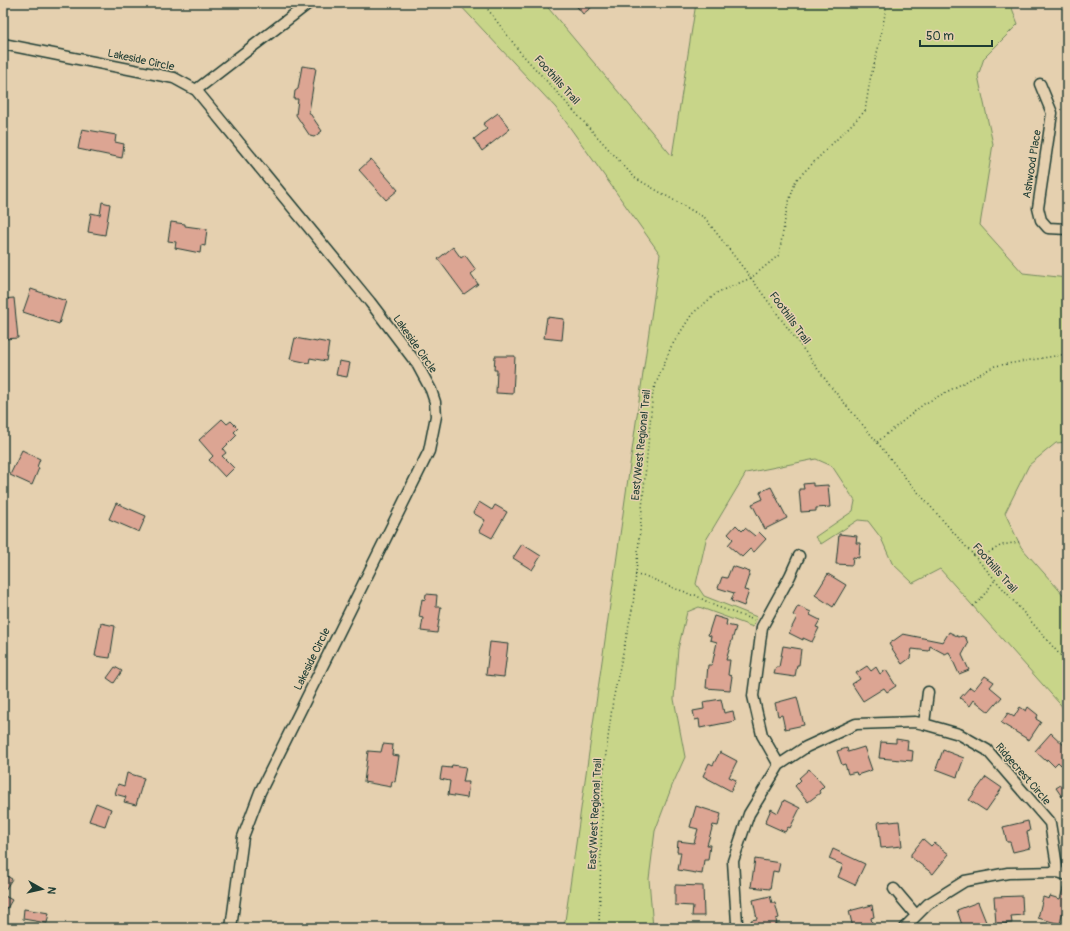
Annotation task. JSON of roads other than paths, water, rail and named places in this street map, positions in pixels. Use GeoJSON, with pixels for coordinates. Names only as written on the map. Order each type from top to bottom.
{"type":"FeatureCollection","features":[{"type":"Feature","properties":{"kind":"street"},"geometry":{"type":"LineString","coordinates":[[196,90],[309,3]]}},
{"type":"Feature","properties":{"kind":"street","name":"Lakeside Circle"},"geometry":{"type":"LineString","coordinates":[[3,44],[174,78],[196,90],[370,302],[417,364],[431,390],[435,402],[436,416],[429,451],[260,792],[243,837],[230,928]]}},
{"type":"Feature","properties":{"kind":"street","name":"Ashwood Place"},"geometry":{"type":"LineString","coordinates":[[1040,84],[1052,112],[1038,208],[1041,220],[1048,228],[1067,229]]}},
{"type":"Feature","properties":{"kind":"street"},"geometry":{"type":"LineString","coordinates":[[779,765],[762,735],[753,696],[756,662],[763,625],[790,576],[799,556]]}},
{"type":"Feature","properties":{"kind":"street"},"geometry":{"type":"LineString","coordinates":[[924,724],[928,692]]}},
{"type":"Feature","properties":{"kind":"street","name":"Ridgecrest Circle"},"geometry":{"type":"LineString","coordinates":[[739,928],[737,923],[733,861],[749,814],[779,765],[806,747],[856,724],[915,722],[959,734],[987,750],[1050,823],[1062,873]]}},
{"type":"Feature","properties":{"kind":"street"},"geometry":{"type":"LineString","coordinates":[[904,928],[928,904],[965,881],[1008,873],[1062,873]]}},
{"type":"Feature","properties":{"kind":"street"},"geometry":{"type":"LineString","coordinates":[[894,889],[916,915]]}}]}
